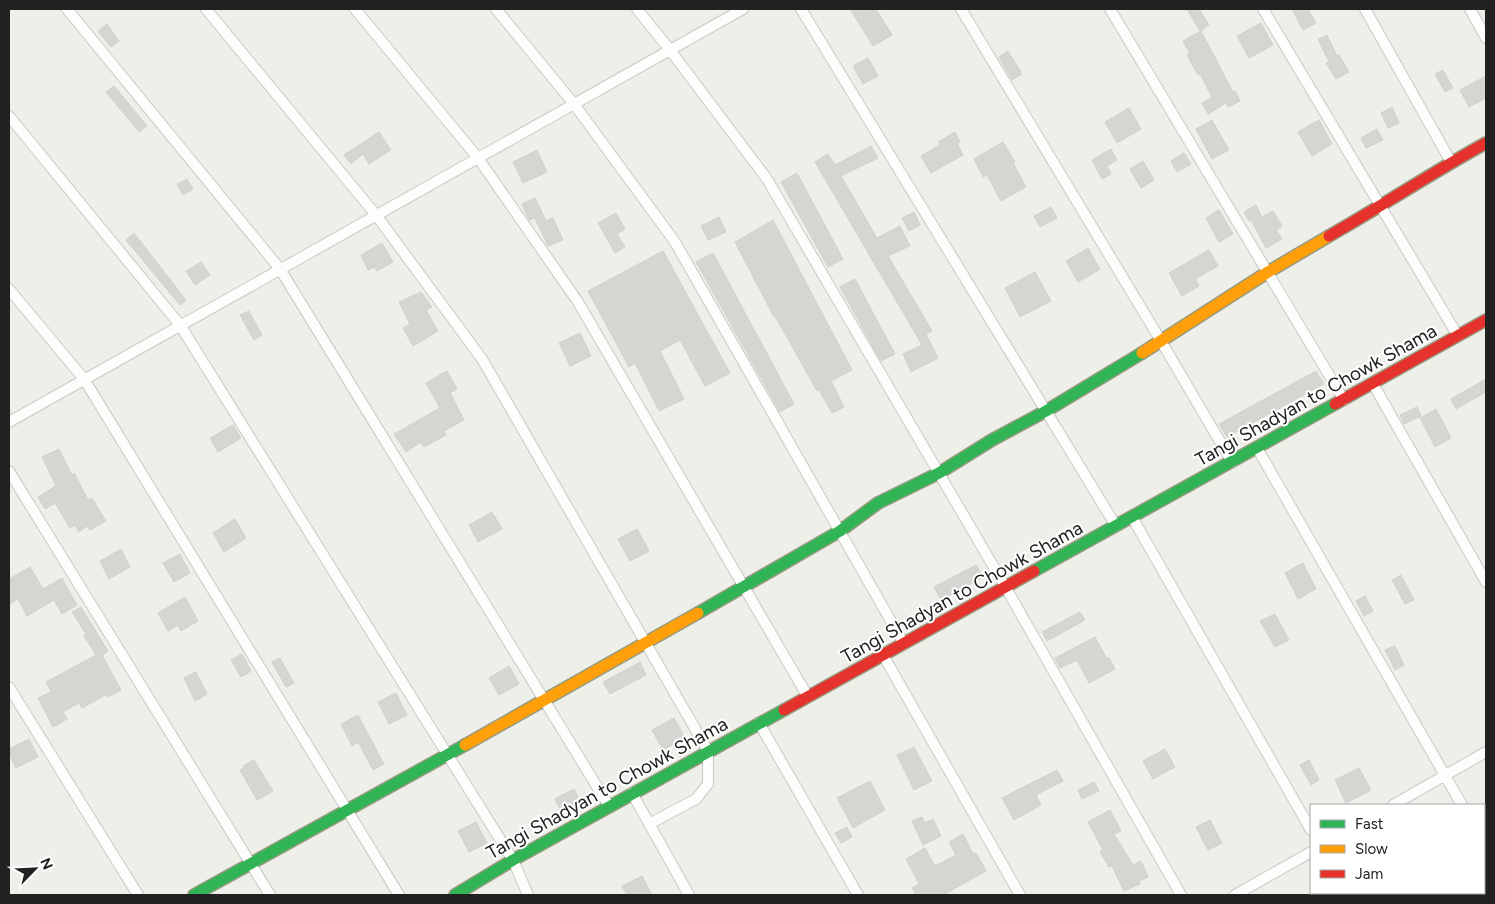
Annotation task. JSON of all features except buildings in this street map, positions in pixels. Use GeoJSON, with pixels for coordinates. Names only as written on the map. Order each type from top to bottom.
{"type":"FeatureCollection","features":[{"type":"Feature","properties":{"kind":"street"},"geometry":{"type":"LineString","coordinates":[[67,9],[280,269],[609,806]]}},
{"type":"Feature","properties":{"kind":"street"},"geometry":{"type":"LineString","coordinates":[[206,9],[376,215],[482,358],[708,751],[708,784],[696,799],[649,824]]}},
{"type":"Feature","properties":{"kind":"street"},"geometry":{"type":"LineString","coordinates":[[355,9],[478,158],[578,302],[808,697]]}},
{"type":"Feature","properties":{"kind":"street"},"geometry":{"type":"LineString","coordinates":[[496,9],[574,104],[675,242],[904,644]]}},
{"type":"Feature","properties":{"kind":"street"},"geometry":{"type":"LineString","coordinates":[[637,9],[768,179],[1006,588],[1181,895]]}},
{"type":"Feature","properties":{"kind":"street"},"geometry":{"type":"LineString","coordinates":[[9,422],[742,9]]}},
{"type":"Feature","properties":{"kind":"street"},"geometry":{"type":"LineString","coordinates":[[801,9],[1116,526]]}},
{"type":"Feature","properties":{"kind":"street"},"geometry":{"type":"LineString","coordinates":[[960,9],[1232,462]]}},
{"type":"Feature","properties":{"kind":"street"},"geometry":{"type":"LineString","coordinates":[[1110,9],[1344,400]]}},
{"type":"Feature","properties":{"kind":"street"},"geometry":{"type":"LineString","coordinates":[[1263,9],[1458,336]]}},
{"type":"Feature","properties":{"kind":"street"},"geometry":{"type":"LineString","coordinates":[[1365,9],[1451,162]]}},
{"type":"Feature","properties":{"kind":"street"},"geometry":{"type":"LineString","coordinates":[[1470,9],[1486,38]]}},
{"type":"Feature","properties":{"kind":"street"},"geometry":{"type":"LineString","coordinates":[[9,116],[180,326],[513,860],[528,895]]}},
{"type":"Feature","properties":{"kind":"street"},"geometry":{"type":"LineString","coordinates":[[194,895],[348,812],[744,587],[840,530],[878,503],[939,473],[992,440],[1046,411],[1161,341],[1268,272],[1486,143]]}},
{"type":"Feature","properties":{"kind":"street"},"geometry":{"type":"LineString","coordinates":[[9,289],[84,379],[399,895]]}},
{"type":"Feature","properties":{"kind":"street","name":"Tangi Shadyan to Chowk Shama"},"geometry":{"type":"LineString","coordinates":[[456,895],[513,860],[632,793],[1486,322]]}},
{"type":"Feature","properties":{"kind":"street"},"geometry":{"type":"LineString","coordinates":[[1373,384],[1486,582]]}},
{"type":"Feature","properties":{"kind":"street"},"geometry":{"type":"LineString","coordinates":[[1257,448],[1461,804]]}},
{"type":"Feature","properties":{"kind":"street"},"geometry":{"type":"LineString","coordinates":[[9,471],[270,895]]}},
{"type":"Feature","properties":{"kind":"street"},"geometry":{"type":"LineString","coordinates":[[1132,518],[1310,828]]}},
{"type":"Feature","properties":{"kind":"street"},"geometry":{"type":"LineString","coordinates":[[883,655],[1020,895]]}},
{"type":"Feature","properties":{"kind":"street"},"geometry":{"type":"LineString","coordinates":[[9,687],[138,895]]}},
{"type":"Feature","properties":{"kind":"street"},"geometry":{"type":"LineString","coordinates":[[759,723],[858,895]]}},
{"type":"Feature","properties":{"kind":"street"},"geometry":{"type":"LineString","coordinates":[[1395,804],[1486,752]]}},
{"type":"Feature","properties":{"kind":"street"},"geometry":{"type":"LineString","coordinates":[[632,793],[689,895]]}},
{"type":"Feature","properties":{"kind":"street"},"geometry":{"type":"LineString","coordinates":[[1235,895],[1310,853]]}},
{"type":"Feature","properties":{"kind":"traffic: fast"},"geometry":{"type":"LineString","coordinates":[[698,613],[840,531],[878,503],[939,473],[1142,353]]}},
{"type":"Feature","properties":{"kind":"traffic: fast"},"geometry":{"type":"LineString","coordinates":[[1034,571],[1335,404]]}},
{"type":"Feature","properties":{"kind":"traffic: fast"},"geometry":{"type":"LineString","coordinates":[[455,895],[513,860],[784,710]]}},
{"type":"Feature","properties":{"kind":"traffic: fast"},"geometry":{"type":"LineString","coordinates":[[194,895],[465,745]]}},
{"type":"Feature","properties":{"kind":"traffic: slow"},"geometry":{"type":"LineString","coordinates":[[1142,353],[1268,272],[1329,236]]}},
{"type":"Feature","properties":{"kind":"traffic: slow"},"geometry":{"type":"LineString","coordinates":[[465,745],[698,613]]}},
{"type":"Feature","properties":{"kind":"traffic: jam"},"geometry":{"type":"LineString","coordinates":[[1329,236],[1486,143]]}},
{"type":"Feature","properties":{"kind":"traffic: jam"},"geometry":{"type":"LineString","coordinates":[[1335,404],[1486,320]]}},
{"type":"Feature","properties":{"kind":"traffic: jam"},"geometry":{"type":"LineString","coordinates":[[784,710],[1034,571]]}}]}
